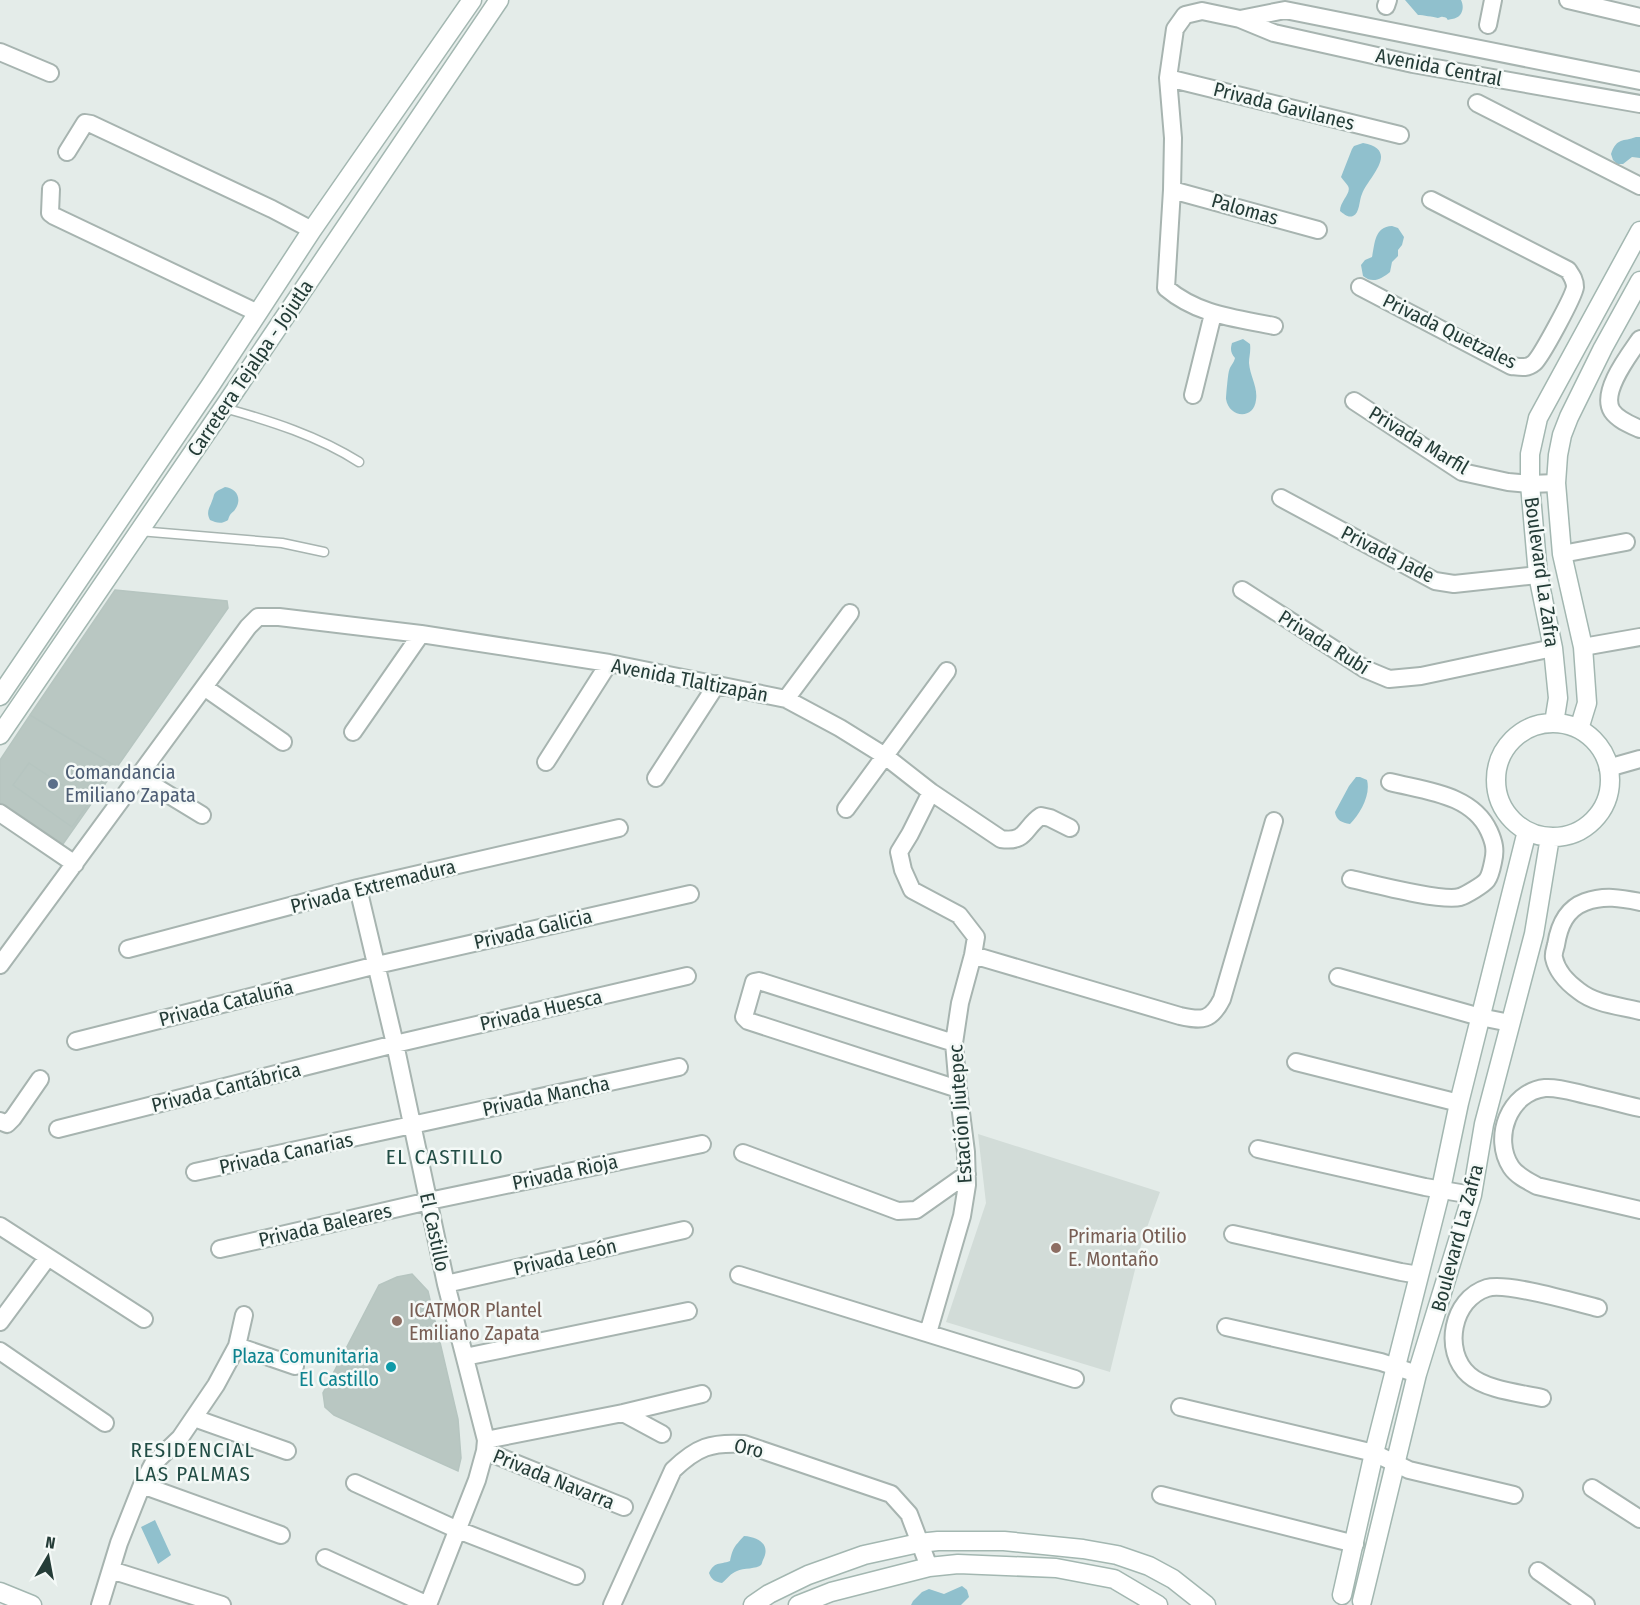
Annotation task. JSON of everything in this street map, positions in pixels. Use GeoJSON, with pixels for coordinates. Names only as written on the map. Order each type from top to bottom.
{"type":"FeatureCollection","features":[{"type":"Feature","properties":{"kind":"street","name":"Carretera Tejalpa - Jojutla"},"geometry":{"type":"LineString","coordinates":[[0,696],[204,396],[312,230],[472,0]]}},
{"type":"Feature","properties":{"kind":"street","name":"Carretera Tejalpa - Jojutla"},"geometry":{"type":"LineString","coordinates":[[0,735],[499,0]]}},
{"type":"Feature","properties":{"kind":"street"},"geometry":{"type":"LineString","coordinates":[[1488,25],[1493,0]]}},
{"type":"Feature","properties":{"kind":"street"},"geometry":{"type":"LineString","coordinates":[[1568,0],[1640,17]]}},
{"type":"Feature","properties":{"kind":"street","name":"Avenida Central"},"geometry":{"type":"LineString","coordinates":[[1274,326],[1213,314],[1180,300],[1167,288],[1173,138],[1168,78],[1175,29],[1185,15],[1202,10],[1240,19],[1274,33],[1401,61],[1640,104]]}},
{"type":"Feature","properties":{"kind":"street","name":"Avenida Central"},"geometry":{"type":"LineString","coordinates":[[1240,19],[1285,10],[1640,81]]}},
{"type":"Feature","properties":{"kind":"street"},"geometry":{"type":"LineString","coordinates":[[0,52],[50,73]]}},
{"type":"Feature","properties":{"kind":"street","name":"Privada Gavilanes"},"geometry":{"type":"LineString","coordinates":[[1168,78],[1400,135]]}},
{"type":"Feature","properties":{"kind":"street"},"geometry":{"type":"LineString","coordinates":[[1478,103],[1640,186]]}},
{"type":"Feature","properties":{"kind":"street"},"geometry":{"type":"LineString","coordinates":[[66,152],[85,123],[91,124],[312,230]]}},
{"type":"Feature","properties":{"kind":"street"},"geometry":{"type":"LineString","coordinates":[[51,189],[50,213],[54,216],[258,313]]}},
{"type":"Feature","properties":{"kind":"street","name":"Palomas"},"geometry":{"type":"LineString","coordinates":[[1172,190],[1318,230]]}},
{"type":"Feature","properties":{"kind":"street","name":"Privada Quetzales"},"geometry":{"type":"LineString","coordinates":[[1360,287],[1511,366],[1524,368],[1534,363],[1557,327],[1575,290],[1574,279],[1568,270],[1431,200]]}},
{"type":"Feature","properties":{"kind":"street","name":"Boulevard La Zafra"},"geometry":{"type":"LineString","coordinates":[[1554,723],[1558,698],[1553,648],[1538,575],[1530,484],[1530,454],[1538,418],[1640,231]]}},
{"type":"Feature","properties":{"kind":"street","name":"Boulevard La Zafra"},"geometry":{"type":"LineString","coordinates":[[1579,729],[1587,703],[1583,647],[1562,554],[1556,483],[1558,455],[1569,417],[1640,281]]}},
{"type":"Feature","properties":{"kind":"street"},"geometry":{"type":"LineString","coordinates":[[1193,395],[1213,314]]}},
{"type":"Feature","properties":{"kind":"street"},"geometry":{"type":"LineString","coordinates":[[1557,327],[1581,341]]}},
{"type":"Feature","properties":{"kind":"street"},"geometry":{"type":"LineString","coordinates":[[1640,339],[1610,390],[1611,409],[1616,416],[1640,429]]}},
{"type":"Feature","properties":{"kind":"street"},"geometry":{"type":"LineString","coordinates":[[1603,348],[1626,360]]}},
{"type":"Feature","properties":{"kind":"street","name":"Privada Marfil"},"geometry":{"type":"LineString","coordinates":[[1354,401],[1462,472],[1508,482],[1556,483]]}},
{"type":"Feature","properties":{"kind":"street","name":"Privada Jade"},"geometry":{"type":"LineString","coordinates":[[1281,498],[1435,581],[1454,584],[1538,575]]}},
{"type":"Feature","properties":{"kind":"street"},"geometry":{"type":"LineString","coordinates":[[1562,554],[1626,542]]}},
{"type":"Feature","properties":{"kind":"street","name":"Privada Rubí"},"geometry":{"type":"LineString","coordinates":[[1242,590],[1365,669],[1389,679],[1421,676],[1553,648]]}},
{"type":"Feature","properties":{"kind":"street"},"geometry":{"type":"LineString","coordinates":[[786,699],[850,613]]}},
{"type":"Feature","properties":{"kind":"street","name":"Avenida Tlaltizapán"},"geometry":{"type":"LineString","coordinates":[[204,687],[248,627],[258,617],[279,617],[421,634],[609,663],[786,699],[840,728],[885,756],[931,792],[1001,839],[1013,841],[1022,836],[1041,816],[1070,828]]}},
{"type":"Feature","properties":{"kind":"street"},"geometry":{"type":"LineString","coordinates":[[352,732],[421,634]]}},
{"type":"Feature","properties":{"kind":"street"},"geometry":{"type":"LineString","coordinates":[[1583,647],[1640,637]]}},
{"type":"Feature","properties":{"kind":"street"},"geometry":{"type":"LineString","coordinates":[[546,762],[609,663]]}},
{"type":"Feature","properties":{"kind":"street"},"geometry":{"type":"LineString","coordinates":[[846,810],[947,671]]}},
{"type":"Feature","properties":{"kind":"street"},"geometry":{"type":"LineString","coordinates":[[656,778],[717,684]]}},
{"type":"Feature","properties":{"kind":"street"},"geometry":{"type":"LineString","coordinates":[[0,965],[204,687],[283,742]]}},
{"type":"Feature","properties":{"kind":"street"},"geometry":{"type":"LineString","coordinates":[[1554,723],[1579,729],[1591,737],[1600,748],[1608,768],[1609,793],[1603,809],[1579,832],[1563,837],[1538,836],[1521,828],[1507,815],[1498,800],[1495,781],[1498,763],[1506,747],[1519,734],[1535,726],[1554,723]]}},
{"type":"Feature","properties":{"kind":"street"},"geometry":{"type":"LineString","coordinates":[[1608,768],[1640,759]]}},
{"type":"Feature","properties":{"kind":"street"},"geometry":{"type":"LineString","coordinates":[[138,776],[202,815]]}},
{"type":"Feature","properties":{"kind":"street"},"geometry":{"type":"LineString","coordinates":[[1351,879],[1440,897],[1458,897],[1487,880],[1493,864],[1494,841],[1486,824],[1471,807],[1453,798],[1390,782]]}},
{"type":"Feature","properties":{"kind":"street","name":"Estación Jiutepec"},"geometry":{"type":"LineString","coordinates":[[928,1333],[962,1215],[968,1174],[954,1042],[960,1003],[974,955],[976,937],[959,915],[912,890],[903,870],[899,852],[931,792]]}},
{"type":"Feature","properties":{"kind":"street"},"geometry":{"type":"LineString","coordinates":[[0,813],[75,864]]}},
{"type":"Feature","properties":{"kind":"street"},"geometry":{"type":"LineString","coordinates":[[974,955],[1180,1016],[1193,1019],[1208,1018],[1222,999],[1274,821]]}},
{"type":"Feature","properties":{"kind":"street","name":"Privada Extremadura"},"geometry":{"type":"LineString","coordinates":[[128,949],[358,888],[619,828]]}},
{"type":"Feature","properties":{"kind":"street","name":"Boulevard La Zafra"},"geometry":{"type":"LineString","coordinates":[[1337,1600],[1354,1544],[1374,1453],[1397,1368],[1441,1189],[1459,1103],[1527,831]]}},
{"type":"Feature","properties":{"kind":"street","name":"Boulevard La Zafra"},"geometry":{"type":"LineString","coordinates":[[1363,1603],[1418,1374],[1472,1195],[1484,1124],[1534,934],[1550,837]]}},
{"type":"Feature","properties":{"kind":"street"},"geometry":{"type":"LineString","coordinates":[[1493,864],[1518,871]]}},
{"type":"Feature","properties":{"kind":"street","name":"El Castillo"},"geometry":{"type":"LineString","coordinates":[[358,888],[395,1044],[446,1284],[485,1446],[477,1480],[428,1605]]}},
{"type":"Feature","properties":{"kind":"street","name":"Privada Galicia"},"geometry":{"type":"LineString","coordinates":[[377,965],[690,894]]}},
{"type":"Feature","properties":{"kind":"street"},"geometry":{"type":"LineString","coordinates":[[1640,902],[1605,897],[1583,902],[1569,912],[1562,921],[1554,957],[1559,972],[1580,993],[1596,1000],[1640,1011]]}},
{"type":"Feature","properties":{"kind":"street"},"geometry":{"type":"LineString","coordinates":[[1534,934],[1557,937]]}},
{"type":"Feature","properties":{"kind":"street","name":"Privada Cataluña"},"geometry":{"type":"LineString","coordinates":[[76,1041],[377,965]]}},
{"type":"Feature","properties":{"kind":"street","name":"Privada Huesca"},"geometry":{"type":"LineString","coordinates":[[395,1044],[687,976]]}},
{"type":"Feature","properties":{"kind":"street"},"geometry":{"type":"LineString","coordinates":[[1338,977],[1480,1017],[1510,1023]]}},
{"type":"Feature","properties":{"kind":"street"},"geometry":{"type":"LineString","coordinates":[[954,1042],[759,981],[754,982],[744,1017],[748,1021],[958,1089]]}},
{"type":"Feature","properties":{"kind":"street","name":"Privada Cantábrica"},"geometry":{"type":"LineString","coordinates":[[58,1129],[395,1044]]}},
{"type":"Feature","properties":{"kind":"street"},"geometry":{"type":"LineString","coordinates":[[1296,1062],[1459,1103]]}},
{"type":"Feature","properties":{"kind":"street","name":"Privada Mancha"},"geometry":{"type":"LineString","coordinates":[[413,1125],[679,1067]]}},
{"type":"Feature","properties":{"kind":"street"},"geometry":{"type":"LineString","coordinates":[[0,1121],[7,1124],[13,1118],[40,1079]]}},
{"type":"Feature","properties":{"kind":"street"},"geometry":{"type":"LineString","coordinates":[[1640,1108],[1561,1089],[1545,1088],[1529,1092],[1519,1099],[1504,1128],[1502,1140],[1504,1152],[1512,1168],[1522,1178],[1537,1186],[1640,1210]]}},
{"type":"Feature","properties":{"kind":"street"},"geometry":{"type":"LineString","coordinates":[[1484,1124],[1504,1128]]}},
{"type":"Feature","properties":{"kind":"street","name":"Privada Canarias"},"geometry":{"type":"LineString","coordinates":[[195,1172],[413,1125]]}},
{"type":"Feature","properties":{"kind":"street","name":"Privada Rioja"},"geometry":{"type":"LineString","coordinates":[[429,1201],[702,1144]]}},
{"type":"Feature","properties":{"kind":"street"},"geometry":{"type":"LineString","coordinates":[[1258,1149],[1472,1195]]}},
{"type":"Feature","properties":{"kind":"street"},"geometry":{"type":"LineString","coordinates":[[743,1153],[898,1211],[916,1210],[968,1174]]}},
{"type":"Feature","properties":{"kind":"street","name":"Privada Baleares"},"geometry":{"type":"LineString","coordinates":[[220,1249],[429,1201]]}},
{"type":"Feature","properties":{"kind":"street"},"geometry":{"type":"LineString","coordinates":[[0,1226],[144,1319]]}},
{"type":"Feature","properties":{"kind":"street","name":"Privada León"},"geometry":{"type":"LineString","coordinates":[[446,1284],[684,1230]]}},
{"type":"Feature","properties":{"kind":"street"},"geometry":{"type":"LineString","coordinates":[[1233,1234],[1419,1275]]}},
{"type":"Feature","properties":{"kind":"street"},"geometry":{"type":"LineString","coordinates":[[0,1322],[48,1257]]}},
{"type":"Feature","properties":{"kind":"street"},"geometry":{"type":"LineString","coordinates":[[739,1275],[1075,1379]]}},
{"type":"Feature","properties":{"kind":"street"},"geometry":{"type":"LineString","coordinates":[[1542,1398],[1484,1385],[1469,1375],[1458,1362],[1454,1347],[1455,1322],[1465,1302],[1488,1288],[1507,1287],[1598,1308]]}},
{"type":"Feature","properties":{"kind":"street"},"geometry":{"type":"LineString","coordinates":[[465,1357],[688,1311]]}},
{"type":"Feature","properties":{"kind":"street"},"geometry":{"type":"LineString","coordinates":[[100,1605],[119,1543],[142,1485],[153,1464],[180,1438],[216,1385],[237,1346],[244,1315]]}},
{"type":"Feature","properties":{"kind":"street"},"geometry":{"type":"LineString","coordinates":[[1436,1317],[1455,1322]]}},
{"type":"Feature","properties":{"kind":"street"},"geometry":{"type":"LineString","coordinates":[[1226,1327],[1381,1362],[1418,1374]]}},
{"type":"Feature","properties":{"kind":"street"},"geometry":{"type":"LineString","coordinates":[[237,1346],[296,1366]]}},
{"type":"Feature","properties":{"kind":"street"},"geometry":{"type":"LineString","coordinates":[[0,1351],[105,1423]]}},
{"type":"Feature","properties":{"kind":"street"},"geometry":{"type":"LineString","coordinates":[[485,1446],[702,1394]]}},
{"type":"Feature","properties":{"kind":"street"},"geometry":{"type":"LineString","coordinates":[[1180,1407],[1374,1453],[1409,1470],[1514,1495]]}},
{"type":"Feature","properties":{"kind":"street"},"geometry":{"type":"LineString","coordinates":[[623,1413],[662,1434]]}},
{"type":"Feature","properties":{"kind":"street"},"geometry":{"type":"LineString","coordinates":[[194,1418],[286,1451]]}},
{"type":"Feature","properties":{"kind":"street","name":"Oro"},"geometry":{"type":"LineString","coordinates":[[612,1605],[673,1470],[687,1456],[705,1447],[725,1443],[744,1444],[891,1494],[909,1514],[929,1567]]}},
{"type":"Feature","properties":{"kind":"street","name":"Privada Navarra"},"geometry":{"type":"LineString","coordinates":[[485,1446],[624,1507]]}},
{"type":"Feature","properties":{"kind":"street"},"geometry":{"type":"LineString","coordinates":[[355,1482],[458,1530],[576,1576]]}},
{"type":"Feature","properties":{"kind":"street"},"geometry":{"type":"LineString","coordinates":[[142,1485],[281,1535]]}},
{"type":"Feature","properties":{"kind":"street"},"geometry":{"type":"LineString","coordinates":[[1592,1488],[1640,1519]]}},
{"type":"Feature","properties":{"kind":"street"},"geometry":{"type":"LineString","coordinates":[[1161,1495],[1354,1544]]}},
{"type":"Feature","properties":{"kind":"street"},"geometry":{"type":"LineString","coordinates":[[753,1605],[769,1594],[808,1575],[864,1556],[919,1543],[938,1541],[1004,1541],[1117,1555],[1149,1566],[1173,1579],[1206,1605]]}},
{"type":"Feature","properties":{"kind":"street"},"geometry":{"type":"LineString","coordinates":[[325,1558],[428,1605]]}},
{"type":"Feature","properties":{"kind":"street"},"geometry":{"type":"LineString","coordinates":[[798,1605],[831,1592],[929,1567],[958,1564],[1056,1568],[1114,1579],[1158,1605]]}},
{"type":"Feature","properties":{"kind":"street"},"geometry":{"type":"LineString","coordinates":[[111,1570],[222,1605]]}},
{"type":"Feature","properties":{"kind":"street"},"geometry":{"type":"LineString","coordinates":[[1538,1572],[1586,1605]]}},
{"type":"Feature","properties":{"kind":"street"},"geometry":{"type":"LineString","coordinates":[[0,1593],[32,1605]]}},
{"type":"Feature","properties":{"kind":"street"},"geometry":{"type":"LineString","coordinates":[[1337,1600],[1353,1595],[1363,1603]]}},
{"type":"Feature","properties":{"kind":"lane"},"geometry":{"type":"LineString","coordinates":[[224,407],[270,421],[336,448],[359,462]]}},
{"type":"Feature","properties":{"kind":"lane"},"geometry":{"type":"LineString","coordinates":[[139,531],[282,543],[324,552]]}},
{"type":"Feature","properties":{"kind":"shaded area","name":"Primaria Otilio E. Montaño"},"geometry":{"type":"Polygon","coordinates":[[[978,1134],[1160,1192],[1142,1241],[1110,1372],[946,1322],[986,1203],[978,1134]]]}},
{"type":"Feature","properties":{"kind":"water"},"geometry":{"type":"Polygon","coordinates":[[[1405,0],[1461,0],[1463,9],[1458,17],[1447,20],[1442,17],[1418,15],[1405,0]]]}},
{"type":"Feature","properties":{"kind":"water"},"geometry":{"type":"Polygon","coordinates":[[[1640,137],[1640,158],[1632,157],[1623,164],[1617,164],[1611,154],[1618,142],[1640,137]]]}},
{"type":"Feature","properties":{"kind":"water"},"geometry":{"type":"Polygon","coordinates":[[[1363,143],[1380,152],[1381,158],[1362,194],[1357,212],[1349,216],[1340,211],[1349,189],[1341,177],[1352,149],[1363,143]]]}},
{"type":"Feature","properties":{"kind":"water"},"geometry":{"type":"Polygon","coordinates":[[[1392,226],[1398,228],[1404,237],[1398,250],[1398,256],[1392,262],[1387,275],[1377,280],[1370,280],[1363,276],[1361,265],[1372,257],[1375,242],[1382,229],[1392,226]]]}},
{"type":"Feature","properties":{"kind":"water"},"geometry":{"type":"Polygon","coordinates":[[[1243,339],[1250,344],[1249,363],[1256,400],[1251,411],[1241,414],[1232,410],[1226,399],[1230,368],[1235,358],[1231,351],[1232,343],[1243,339]]]}},
{"type":"Feature","properties":{"kind":"water"},"geometry":{"type":"Polygon","coordinates":[[[225,487],[237,494],[238,504],[228,520],[222,523],[210,520],[208,511],[215,493],[225,487]]]}},
{"type":"Feature","properties":{"kind":"water"},"geometry":{"type":"Polygon","coordinates":[[[1356,777],[1367,780],[1366,798],[1361,810],[1350,824],[1344,823],[1340,821],[1335,812],[1356,777]]]}},
{"type":"Feature","properties":{"kind":"water"},"geometry":{"type":"Polygon","coordinates":[[[155,1520],[171,1555],[158,1564],[141,1527],[155,1520]]]}},
{"type":"Feature","properties":{"kind":"water"},"geometry":{"type":"Polygon","coordinates":[[[744,1536],[759,1540],[764,1546],[766,1550],[761,1565],[735,1572],[722,1583],[717,1582],[709,1573],[711,1569],[718,1564],[730,1561],[735,1547],[744,1536]]]}},
{"type":"Feature","properties":{"kind":"water"},"geometry":{"type":"Polygon","coordinates":[[[962,1586],[967,1590],[969,1597],[961,1605],[911,1605],[922,1592],[929,1589],[944,1594],[962,1586]]]}},
{"type":"Feature","properties":{"kind":"building"},"geometry":{"type":"Polygon","coordinates":[[[115,590],[227,601],[228,608],[117,767],[30,715],[115,590]]]}},
{"type":"Feature","properties":{"kind":"building","name":"Comandancia Emiliano Zapata"},"geometry":{"type":"Polygon","coordinates":[[[30,715],[117,767],[63,844],[0,802],[0,760],[30,715]]]}},
{"type":"Feature","properties":{"kind":"building"},"geometry":{"type":"Polygon","coordinates":[[[29,763],[89,803],[72,827],[13,785],[29,763]]]}},
{"type":"Feature","properties":{"kind":"building","name":"Plaza Comunitaria El Castillo"},"geometry":{"type":"Polygon","coordinates":[[[412,1274],[428,1291],[458,1419],[461,1458],[458,1471],[334,1415],[325,1407],[323,1393],[379,1285],[397,1277],[412,1274]]]}},
{"type":"Feature","properties":{"kind":"place","name":"Comandancia Emiliano Zapata"},"geometry":{"type":"Point","coordinates":[53,784]}},
{"type":"Feature","properties":{"kind":"place","name":"Primaria Otilio E. Montaño"},"geometry":{"type":"Point","coordinates":[1056,1248]}},
{"type":"Feature","properties":{"kind":"place","name":"ICATMOR Plantel Emiliano Zapata"},"geometry":{"type":"Point","coordinates":[397,1321]}},
{"type":"Feature","properties":{"kind":"place","name":"Plaza Comunitaria El Castillo"},"geometry":{"type":"Point","coordinates":[391,1367]}},
{"type":"Feature","properties":{"kind":"district","name":"EL CASTILLO"},"geometry":{"type":"Point","coordinates":[445,1157]}},
{"type":"Feature","properties":{"kind":"district","name":"RESIDENCIAL LAS PALMAS"},"geometry":{"type":"Point","coordinates":[193,1462]}}]}
